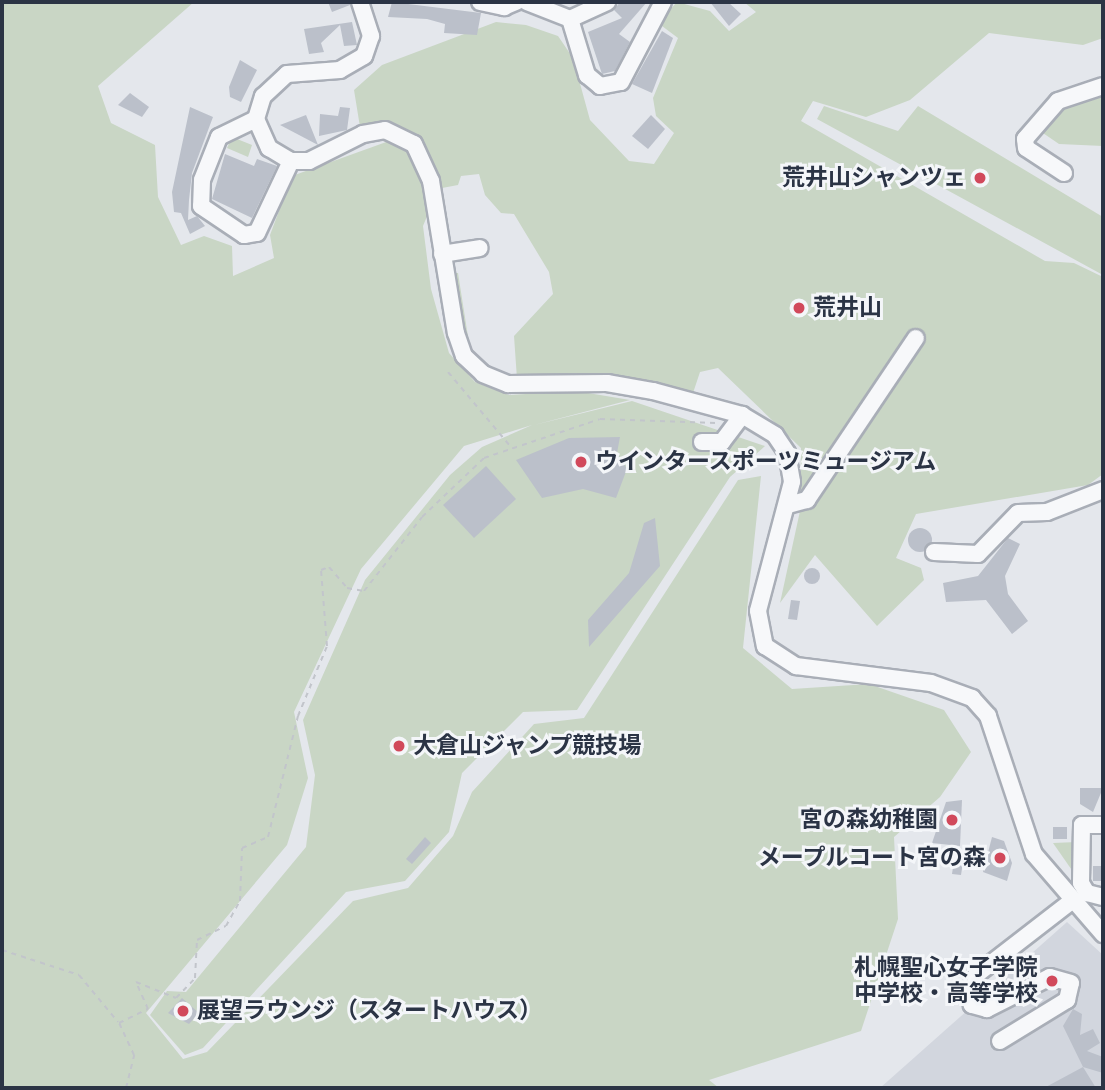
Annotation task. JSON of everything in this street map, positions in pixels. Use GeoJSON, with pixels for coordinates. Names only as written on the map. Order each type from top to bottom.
{"type":"FeatureCollection","features":[{"type":"Feature","properties":{"kind":"street"},"geometry":{"type":"LineString","coordinates":[[360,2],[371,36],[364,56],[340,70],[287,74],[263,96],[256,119],[269,148],[291,161],[324,156],[363,134],[385,130],[403,136],[427,163],[459,344],[473,365],[495,380],[607,383],[741,415],[765,427],[787,453],[788,505],[758,611],[765,646],[796,666],[939,684],[972,698],[988,716],[1025,838],[1073,900],[1095,914],[1103,934]]}},
{"type":"Feature","properties":{"kind":"street"},"geometry":{"type":"LineString","coordinates":[[480,2],[504,7],[516,2]]}},
{"type":"Feature","properties":{"kind":"street"},"geometry":{"type":"LineString","coordinates":[[527,2],[570,19],[607,2]]}},
{"type":"Feature","properties":{"kind":"street"},"geometry":{"type":"LineString","coordinates":[[570,19],[587,75],[600,86],[621,82],[663,2]]}},
{"type":"Feature","properties":{"kind":"street"},"geometry":{"type":"LineString","coordinates":[[1064,173],[1026,148],[1025,139],[1058,101],[1103,86]]}},
{"type":"Feature","properties":{"kind":"street"},"geometry":{"type":"LineString","coordinates":[[256,119],[219,137],[202,180],[205,210],[244,235],[257,233],[291,161]]}},
{"type":"Feature","properties":{"kind":"street"},"geometry":{"type":"LineString","coordinates":[[442,254],[480,248]]}},
{"type":"Feature","properties":{"kind":"street"},"geometry":{"type":"LineString","coordinates":[[788,505],[807,500],[916,338]]}},
{"type":"Feature","properties":{"kind":"street"},"geometry":{"type":"LineString","coordinates":[[702,442],[722,442],[741,415]]}},
{"type":"Feature","properties":{"kind":"street"},"geometry":{"type":"LineString","coordinates":[[934,552],[978,554],[1018,513],[1047,512],[1103,490]]}},
{"type":"Feature","properties":{"kind":"street"},"geometry":{"type":"LineString","coordinates":[[1103,825],[1082,825],[1081,883],[1087,893],[1103,897]]}},
{"type":"Feature","properties":{"kind":"street"},"geometry":{"type":"LineString","coordinates":[[1000,1041],[1068,1000],[1071,983],[1050,977],[987,1009],[972,1005],[976,975],[1073,900]]}},
{"type":"Feature","properties":{"kind":"path"},"geometry":{"type":"LineString","coordinates":[[448,372],[512,448]]}},
{"type":"Feature","properties":{"kind":"path"},"geometry":{"type":"LineString","coordinates":[[119,1023],[148,1009],[136,982],[176,998],[195,978],[197,940],[233,917],[240,901],[242,848],[268,837],[298,716],[327,646],[321,570],[329,567],[347,588],[364,591],[457,479],[484,457],[600,419],[654,417],[715,425],[722,410]]}},
{"type":"Feature","properties":{"kind":"path"},"geometry":{"type":"LineString","coordinates":[[2,950],[79,975],[119,1023],[134,1055],[126,1088]]}},
{"type":"Feature","properties":{"kind":"shaded area","name":"札幌聖心女子学院 中学校・高等学校"},"geometry":{"type":"Polygon","coordinates":[[[1067,922],[1103,955],[1103,1088],[880,1088],[1067,922]]]}},
{"type":"Feature","properties":{"kind":"green space"},"geometry":{"type":"Polygon","coordinates":[[[2,2],[194,2],[98,86],[111,123],[155,145],[158,197],[181,245],[204,236],[232,246],[233,276],[274,258],[270,235],[292,176],[389,141],[411,154],[418,169],[430,209],[423,226],[431,289],[449,353],[475,382],[509,395],[576,391],[630,400],[534,425],[632,401],[765,446],[730,477],[577,710],[523,712],[462,773],[449,832],[405,881],[346,892],[203,1048],[185,1055],[150,1015],[167,991],[186,992],[306,847],[315,775],[303,720],[365,580],[450,475],[482,447],[532,425],[464,446],[361,569],[294,712],[308,778],[287,845],[146,1013],[183,1059],[207,1052],[353,901],[408,888],[453,836],[472,792],[534,724],[584,718],[738,480],[761,476],[743,648],[792,689],[869,684],[944,710],[971,752],[940,797],[894,837],[898,919],[861,1031],[709,1080],[719,1088],[2,1088],[2,2]]]}},
{"type":"Feature","properties":{"kind":"green space"},"geometry":{"type":"Polygon","coordinates":[[[677,2],[710,11],[729,31],[756,12],[744,2],[1103,2],[1103,38],[1083,45],[989,33],[910,100],[866,117],[813,101],[801,121],[1045,261],[1074,263],[1103,277],[1103,474],[1088,485],[916,514],[896,558],[921,568],[924,580],[877,626],[815,555],[780,603],[800,511],[801,448],[718,368],[700,372],[692,396],[517,379],[514,336],[553,294],[549,272],[514,214],[501,213],[485,195],[479,174],[461,176],[458,185],[442,188],[445,240],[435,176],[424,147],[401,129],[360,127],[354,90],[382,65],[496,22],[526,25],[558,36],[573,58],[590,120],[629,161],[654,164],[674,133],[656,116],[653,98],[678,38],[658,23],[677,2]]]}},
{"type":"Feature","properties":{"kind":"green space"},"geometry":{"type":"Polygon","coordinates":[[[1103,91],[1103,146],[1059,144],[1040,131],[1068,102],[1103,91]]]}},
{"type":"Feature","properties":{"kind":"green space","name":"荒井山シャンツェ"},"geometry":{"type":"Polygon","coordinates":[[[824,106],[898,131],[918,106],[1103,217],[1103,275],[817,119],[824,106]]]}},
{"type":"Feature","properties":{"kind":"green space"},"geometry":{"type":"Polygon","coordinates":[[[232,137],[252,145],[248,157],[227,148],[232,137]]]}},
{"type":"Feature","properties":{"kind":"green space"},"geometry":{"type":"Polygon","coordinates":[[[451,273],[458,273],[469,343],[465,346],[451,273]]]}},
{"type":"Feature","properties":{"kind":"green space"},"geometry":{"type":"Polygon","coordinates":[[[1077,842],[1076,876],[1053,843],[1077,842]]]}},
{"type":"Feature","properties":{"kind":"building"},"geometry":{"type":"Polygon","coordinates":[[[328,2],[350,2],[350,5],[332,12],[328,2]]]}},
{"type":"Feature","properties":{"kind":"building"},"geometry":{"type":"Polygon","coordinates":[[[392,2],[481,13],[477,35],[444,33],[445,24],[427,19],[388,17],[392,2]]]}},
{"type":"Feature","properties":{"kind":"building"},"geometry":{"type":"Polygon","coordinates":[[[620,2],[647,2],[619,34],[630,42],[615,71],[602,74],[588,32],[622,18],[614,10],[620,2]]]}},
{"type":"Feature","properties":{"kind":"building"},"geometry":{"type":"Polygon","coordinates":[[[710,2],[728,2],[741,14],[729,26],[710,2]]]}},
{"type":"Feature","properties":{"kind":"building"},"geometry":{"type":"Polygon","coordinates":[[[352,22],[357,45],[344,46],[340,25],[321,43],[324,52],[309,54],[304,29],[352,22]]]}},
{"type":"Feature","properties":{"kind":"building"},"geometry":{"type":"Polygon","coordinates":[[[662,31],[673,38],[652,93],[632,84],[662,31]]]}},
{"type":"Feature","properties":{"kind":"building"},"geometry":{"type":"Polygon","coordinates":[[[240,60],[257,70],[241,102],[230,97],[229,87],[240,60]]]}},
{"type":"Feature","properties":{"kind":"building"},"geometry":{"type":"Polygon","coordinates":[[[130,93],[149,107],[142,117],[118,105],[130,93]]]}},
{"type":"Feature","properties":{"kind":"building"},"geometry":{"type":"Polygon","coordinates":[[[190,107],[213,117],[192,173],[189,200],[188,220],[197,216],[205,226],[190,234],[181,213],[174,212],[172,192],[190,107]]]}},
{"type":"Feature","properties":{"kind":"building"},"geometry":{"type":"Polygon","coordinates":[[[340,107],[350,108],[347,130],[319,136],[320,114],[338,116],[340,107]]]}},
{"type":"Feature","properties":{"kind":"building"},"geometry":{"type":"Polygon","coordinates":[[[306,115],[318,145],[280,125],[306,115]]]}},
{"type":"Feature","properties":{"kind":"building"},"geometry":{"type":"Polygon","coordinates":[[[651,115],[665,129],[648,149],[632,136],[651,115]]]}},
{"type":"Feature","properties":{"kind":"building"},"geometry":{"type":"Polygon","coordinates":[[[225,154],[254,166],[257,159],[277,166],[252,218],[212,199],[225,154]]]}},
{"type":"Feature","properties":{"kind":"building"},"geometry":{"type":"Polygon","coordinates":[[[620,437],[617,453],[627,469],[616,498],[583,489],[542,498],[516,460],[569,438],[620,437]]]}},
{"type":"Feature","properties":{"kind":"building"},"geometry":{"type":"Polygon","coordinates":[[[486,466],[516,499],[474,538],[443,505],[486,466]]]}},
{"type":"Feature","properties":{"kind":"building"},"geometry":{"type":"Polygon","coordinates":[[[655,518],[660,566],[589,647],[588,620],[629,573],[644,523],[655,518]]]}},
{"type":"Feature","properties":{"kind":"building"},"geometry":{"type":"Polygon","coordinates":[[[920,528],[931,535],[932,540],[925,551],[920,552],[909,545],[908,540],[915,529],[920,528]]]}},
{"type":"Feature","properties":{"kind":"building"},"geometry":{"type":"Polygon","coordinates":[[[1008,538],[1020,544],[1005,576],[1008,594],[1028,621],[1012,634],[986,600],[946,602],[943,583],[978,576],[1008,538]]]}},
{"type":"Feature","properties":{"kind":"building"},"geometry":{"type":"Polygon","coordinates":[[[812,568],[820,576],[812,584],[804,576],[812,568]]]}},
{"type":"Feature","properties":{"kind":"building"},"geometry":{"type":"Polygon","coordinates":[[[791,600],[800,601],[797,620],[788,619],[791,600]]]}},
{"type":"Feature","properties":{"kind":"building"},"geometry":{"type":"Polygon","coordinates":[[[1080,788],[1103,788],[1093,812],[1080,804],[1080,788]]]}},
{"type":"Feature","properties":{"kind":"building"},"geometry":{"type":"Polygon","coordinates":[[[962,800],[960,846],[932,843],[946,802],[962,800]]]}},
{"type":"Feature","properties":{"kind":"building"},"geometry":{"type":"Polygon","coordinates":[[[1053,827],[1067,827],[1067,839],[1053,839],[1053,827]]]}},
{"type":"Feature","properties":{"kind":"building"},"geometry":{"type":"Polygon","coordinates":[[[425,837],[431,843],[412,864],[406,859],[425,837]]]}},
{"type":"Feature","properties":{"kind":"building","name":"メープルコート宮の森"},"geometry":{"type":"Polygon","coordinates":[[[992,837],[1004,841],[1012,863],[1007,881],[983,872],[992,837]]]}},
{"type":"Feature","properties":{"kind":"building"},"geometry":{"type":"Polygon","coordinates":[[[954,861],[963,862],[961,875],[952,874],[954,861]]]}},
{"type":"Feature","properties":{"kind":"building"},"geometry":{"type":"Polygon","coordinates":[[[1093,866],[1103,866],[1103,881],[1093,881],[1093,866]]]}},
{"type":"Feature","properties":{"kind":"building","name":"展望ラウンジ（スタートハウス）"},"geometry":{"type":"Polygon","coordinates":[[[182,998],[199,1013],[189,1024],[168,1013],[182,998]]]}},
{"type":"Feature","properties":{"kind":"building"},"geometry":{"type":"Polygon","coordinates":[[[1073,1009],[1082,1014],[1080,1035],[1093,1029],[1100,1043],[1087,1051],[1103,1057],[1103,1073],[1083,1067],[1063,1026],[1073,1009]]]}},
{"type":"Feature","properties":{"kind":"building"},"geometry":{"type":"Polygon","coordinates":[[[1083,1067],[1096,1088],[1044,1088],[1083,1067]]]}},
{"type":"Feature","properties":{"kind":"place","name":"荒井山シャンツェ"},"geometry":{"type":"Point","coordinates":[980,178]}},
{"type":"Feature","properties":{"kind":"place","name":"荒井山"},"geometry":{"type":"Point","coordinates":[799,308]}},
{"type":"Feature","properties":{"kind":"place","name":"ウインタースポーツミュージアム"},"geometry":{"type":"Point","coordinates":[581,462]}},
{"type":"Feature","properties":{"kind":"place","name":"大倉山ジャンプ競技場"},"geometry":{"type":"Point","coordinates":[399,746]}},
{"type":"Feature","properties":{"kind":"place","name":"宮の森幼稚園"},"geometry":{"type":"Point","coordinates":[952,820]}},
{"type":"Feature","properties":{"kind":"place","name":"メープルコート宮の森"},"geometry":{"type":"Point","coordinates":[1000,858]}},
{"type":"Feature","properties":{"kind":"place","name":"札幌聖心女子学院 中学校・高等学校"},"geometry":{"type":"Point","coordinates":[1052,981]}},
{"type":"Feature","properties":{"kind":"place","name":"展望ラウンジ（スタートハウス）"},"geometry":{"type":"Point","coordinates":[183,1011]}}]}
